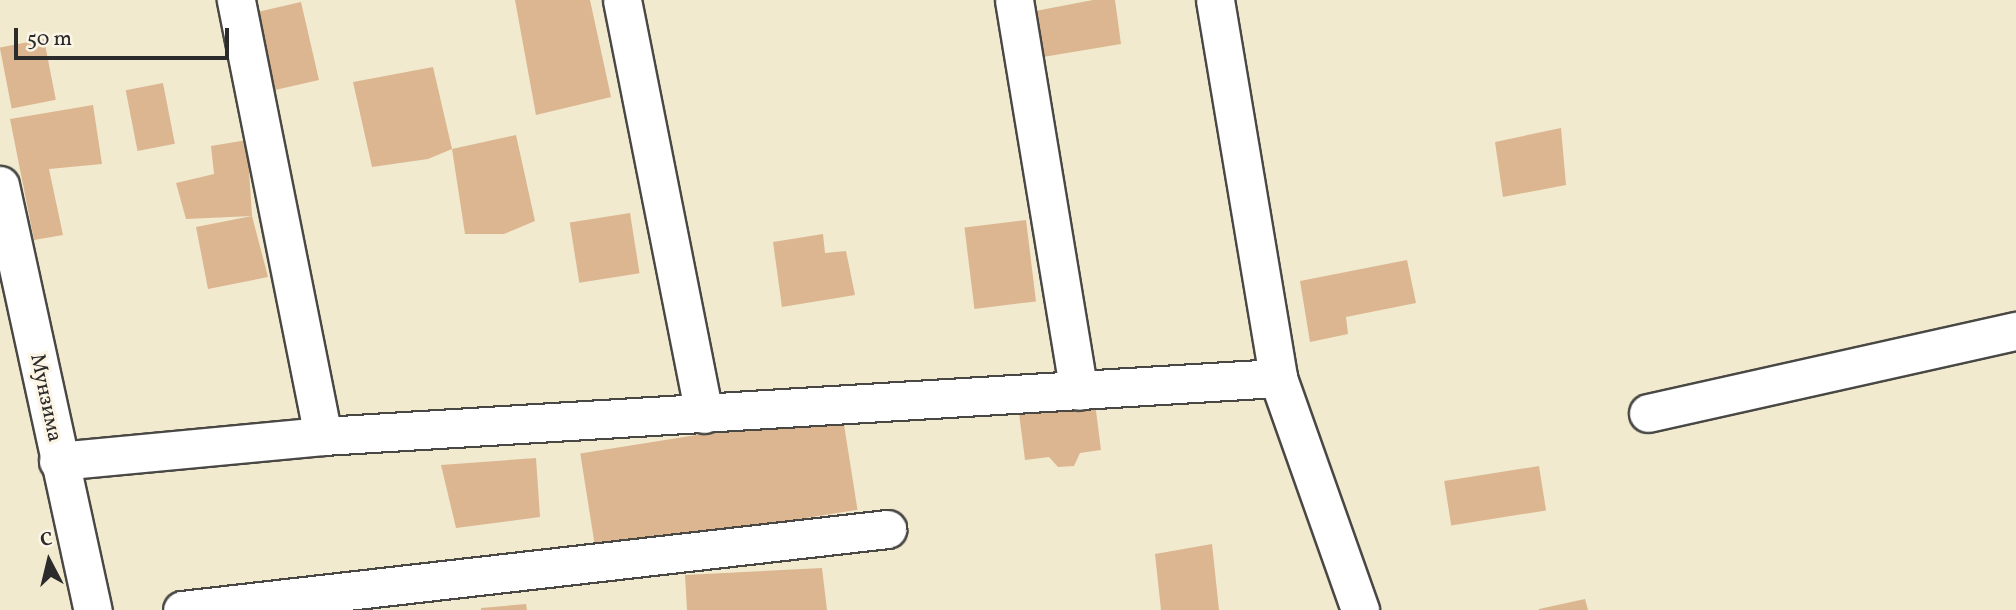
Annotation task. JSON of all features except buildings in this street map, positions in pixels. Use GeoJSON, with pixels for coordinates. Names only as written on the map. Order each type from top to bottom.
{"type":"FeatureCollection","features":[{"type":"Feature","properties":{"kind":"street"},"geometry":{"type":"LineString","coordinates":[[236,0],[323,436]]}},
{"type":"Feature","properties":{"kind":"street"},"geometry":{"type":"LineString","coordinates":[[622,0],[704,414]]}},
{"type":"Feature","properties":{"kind":"street"},"geometry":{"type":"LineString","coordinates":[[1014,0],[1079,391]]}},
{"type":"Feature","properties":{"kind":"street"},"geometry":{"type":"LineString","coordinates":[[1215,0],[1278,378],[1360,610]]}},
{"type":"Feature","properties":{"kind":"street","name":"Мунзима"},"geometry":{"type":"LineString","coordinates":[[0,185],[58,461],[93,610]]}},
{"type":"Feature","properties":{"kind":"street"},"geometry":{"type":"LineString","coordinates":[[1647,413],[2016,331]]}},
{"type":"Feature","properties":{"kind":"street"},"geometry":{"type":"LineString","coordinates":[[58,461],[323,436],[1278,378]]}},
{"type":"Feature","properties":{"kind":"street"},"geometry":{"type":"LineString","coordinates":[[182,610],[887,529]]}}]}
